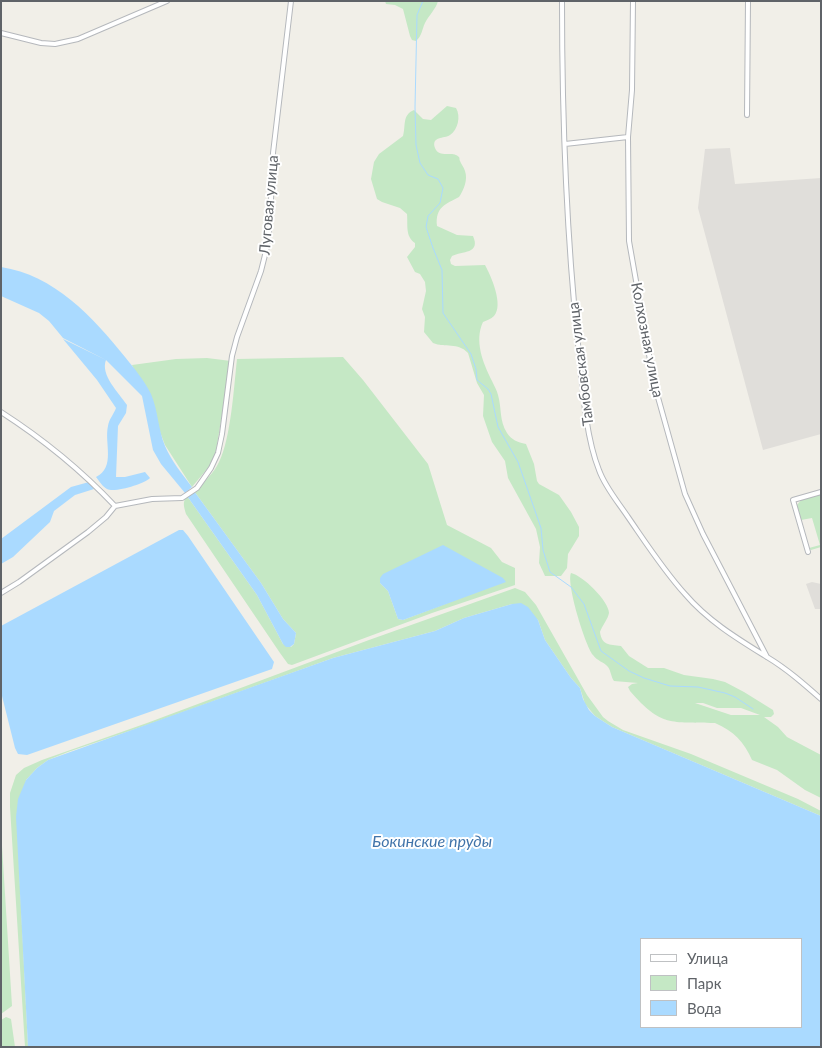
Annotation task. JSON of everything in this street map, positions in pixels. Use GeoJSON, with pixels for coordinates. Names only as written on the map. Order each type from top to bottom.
{"type":"FeatureCollection","features":[{"type":"Feature","properties":{"kind":"street"},"geometry":{"type":"LineString","coordinates":[[1,33],[41,43],[55,44],[78,39],[167,1]]}},
{"type":"Feature","properties":{"kind":"street","name":"Луговая улица"},"geometry":{"type":"LineString","coordinates":[[115,506],[152,499],[182,498],[197,488],[211,468],[218,453],[232,356],[261,271],[266,248],[270,223],[273,153],[291,1]]}},
{"type":"Feature","properties":{"kind":"street","name":"Тамбовская улица"},"geometry":{"type":"LineString","coordinates":[[562,1],[562,84],[572,275],[581,376],[591,444],[599,472],[640,534],[685,594],[708,617],[735,638],[767,657],[821,699]]}},
{"type":"Feature","properties":{"kind":"street","name":"Колхозная улица"},"geometry":{"type":"LineString","coordinates":[[633,1],[632,90],[628,137],[629,241],[644,332],[666,429],[685,494],[767,657]]}},
{"type":"Feature","properties":{"kind":"street"},"geometry":{"type":"LineString","coordinates":[[747,115],[748,1]]}},
{"type":"Feature","properties":{"kind":"street"},"geometry":{"type":"LineString","coordinates":[[565,144],[628,137]]}},
{"type":"Feature","properties":{"kind":"street"},"geometry":{"type":"LineString","coordinates":[[1,412],[33,433],[82,472],[115,506],[106,517],[88,532],[1,593]]}},
{"type":"Feature","properties":{"kind":"street"},"geometry":{"type":"LineString","coordinates":[[808,552],[793,500],[821,492]]}},
{"type":"Feature","properties":{"kind":"shaded area"},"geometry":{"type":"Polygon","coordinates":[[[730,148],[735,184],[821,178],[821,434],[763,450],[698,208],[705,149],[730,148]]]}},
{"type":"Feature","properties":{"kind":"shaded area"},"geometry":{"type":"Polygon","coordinates":[[[812,582],[821,584],[821,609],[815,609],[806,584],[812,582]]]}},
{"type":"Feature","properties":{"kind":"green space"},"geometry":{"type":"Polygon","coordinates":[[[385,1],[438,1],[425,23],[420,37],[416,41],[412,40],[410,36],[403,9],[395,5],[386,4],[385,1]]]}},
{"type":"Feature","properties":{"kind":"green space"},"geometry":{"type":"Polygon","coordinates":[[[447,106],[456,108],[458,111],[458,123],[453,133],[435,141],[435,148],[440,153],[453,154],[459,157],[465,170],[466,181],[459,197],[446,204],[440,210],[437,226],[457,235],[473,236],[475,242],[473,249],[452,256],[451,264],[455,266],[485,265],[493,283],[498,305],[497,311],[493,317],[483,322],[479,337],[486,367],[498,393],[503,424],[511,437],[526,444],[539,484],[559,495],[579,527],[579,536],[568,554],[567,568],[561,576],[545,576],[539,563],[540,547],[536,529],[508,478],[505,461],[492,442],[483,416],[484,395],[477,383],[468,353],[456,346],[433,343],[424,332],[425,317],[422,309],[426,291],[425,282],[420,274],[415,272],[407,257],[415,247],[415,243],[408,234],[407,214],[400,208],[377,199],[371,179],[374,162],[379,154],[403,136],[405,121],[410,112],[414,110],[423,119],[431,120],[447,106]]]}},
{"type":"Feature","properties":{"kind":"green space"},"geometry":{"type":"Polygon","coordinates":[[[343,357],[428,464],[447,525],[491,548],[502,562],[515,568],[515,585],[432,613],[292,665],[288,664],[186,514],[184,507],[184,500],[187,496],[257,595],[283,644],[291,647],[294,644],[296,633],[283,619],[261,583],[194,491],[214,470],[223,452],[231,412],[237,359],[343,357]],[[505,581],[380,583],[388,591],[398,619],[403,620],[505,581]]]}},
{"type":"Feature","properties":{"kind":"green space"},"geometry":{"type":"Polygon","coordinates":[[[207,358],[231,361],[216,451],[212,463],[192,487],[165,445],[132,365],[176,359],[207,358]]]}},
{"type":"Feature","properties":{"kind":"green space"},"geometry":{"type":"Polygon","coordinates":[[[821,494],[821,547],[811,550],[809,548],[820,545],[812,518],[801,520],[797,505],[802,499],[821,494]]]}},
{"type":"Feature","properties":{"kind":"green space"},"geometry":{"type":"Polygon","coordinates":[[[571,573],[582,578],[605,602],[609,613],[600,632],[604,642],[621,646],[629,656],[648,668],[664,668],[684,675],[725,682],[773,710],[774,714],[771,717],[764,717],[778,727],[787,737],[821,755],[821,798],[805,790],[777,770],[752,760],[738,738],[722,726],[715,723],[677,722],[659,717],[641,703],[630,691],[628,687],[638,683],[614,681],[608,667],[595,657],[585,639],[577,614],[570,579],[571,573]],[[695,703],[731,715],[760,715],[741,708],[717,708],[703,703],[695,703]]]}},
{"type":"Feature","properties":{"kind":"green space"},"geometry":{"type":"Polygon","coordinates":[[[515,588],[525,592],[536,605],[587,695],[608,721],[623,730],[691,754],[798,799],[821,811],[821,816],[612,727],[595,716],[585,704],[580,688],[545,640],[538,620],[512,604],[464,618],[435,631],[333,658],[68,752],[48,760],[37,768],[26,780],[19,865],[28,1047],[25,1047],[10,807],[10,793],[16,775],[24,768],[42,760],[515,588]]]}},
{"type":"Feature","properties":{"kind":"green space"},"geometry":{"type":"Polygon","coordinates":[[[1,830],[12,1006],[1,1014],[1,830]]]}},
{"type":"Feature","properties":{"kind":"green space"},"geometry":{"type":"Polygon","coordinates":[[[6,1017],[11,1019],[15,1047],[1,1047],[1,1020],[6,1017]]]}},
{"type":"Feature","properties":{"kind":"water"},"geometry":{"type":"Polygon","coordinates":[[[1,267],[38,279],[55,288],[86,313],[113,342],[142,379],[151,394],[167,451],[192,487],[185,493],[161,464],[153,450],[142,396],[106,360],[63,338],[49,321],[39,313],[1,296],[1,267]]]}},
{"type":"Feature","properties":{"kind":"water"},"geometry":{"type":"Polygon","coordinates":[[[63,339],[106,360],[105,366],[108,378],[127,405],[126,413],[118,426],[116,477],[125,477],[145,472],[150,478],[136,485],[116,490],[107,489],[96,477],[102,473],[108,461],[108,426],[116,408],[97,380],[63,339]]]}},
{"type":"Feature","properties":{"kind":"water"},"geometry":{"type":"Polygon","coordinates":[[[89,482],[94,489],[75,495],[54,511],[50,522],[13,557],[1,564],[1,539],[71,487],[89,482]]]}},
{"type":"Feature","properties":{"kind":"water"},"geometry":{"type":"Polygon","coordinates":[[[194,491],[261,583],[283,619],[296,633],[294,644],[290,647],[286,647],[283,644],[257,595],[187,496],[194,491]]]}},
{"type":"Feature","properties":{"kind":"water"},"geometry":{"type":"Polygon","coordinates":[[[179,530],[183,530],[188,536],[274,662],[272,669],[27,755],[18,754],[1,692],[1,626],[179,530]]]}},
{"type":"Feature","properties":{"kind":"water"},"geometry":{"type":"Polygon","coordinates":[[[443,545],[503,578],[506,582],[403,620],[398,619],[388,591],[380,583],[380,578],[383,574],[443,545]]]}},
{"type":"Feature","properties":{"kind":"water","name":"Бокинские пруды"},"geometry":{"type":"Polygon","coordinates":[[[521,603],[528,607],[538,620],[545,640],[580,688],[583,699],[595,716],[612,727],[821,816],[821,1047],[28,1047],[16,817],[18,799],[26,780],[37,768],[48,760],[333,658],[435,631],[464,618],[521,603]]]}},
{"type":"Feature","properties":{"kind":"waterway"},"geometry":{"type":"LineString","coordinates":[[423,1],[417,15],[416,145],[420,163],[428,175],[438,179],[443,188],[440,203],[428,216],[426,227],[442,270],[443,313],[471,354],[477,380],[491,394],[498,427],[518,462],[541,528],[543,550],[550,572],[571,587],[584,604],[601,651],[629,671],[670,686],[698,687],[725,693],[753,709]]}}]}
